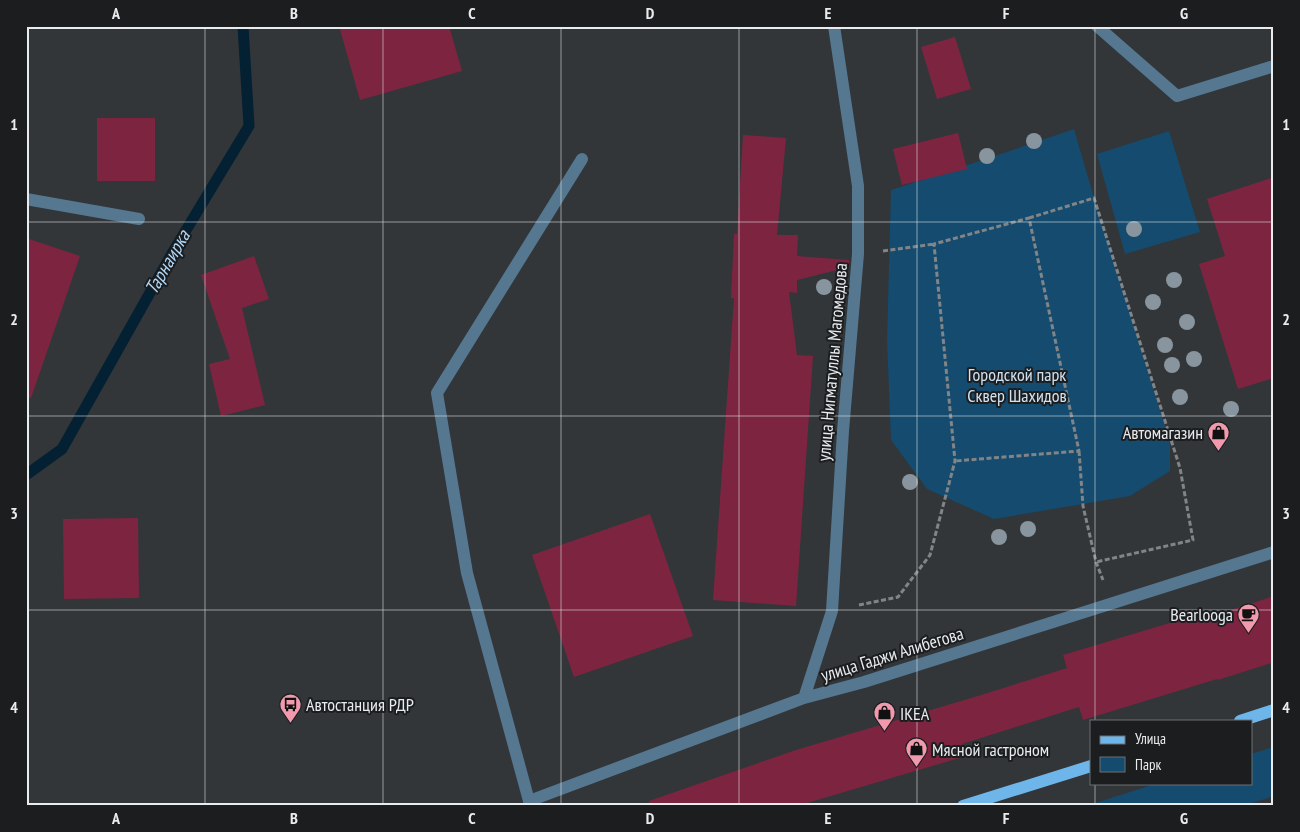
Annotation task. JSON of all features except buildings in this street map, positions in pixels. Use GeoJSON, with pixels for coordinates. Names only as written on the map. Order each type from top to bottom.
{"type":"FeatureCollection","features":[{"type":"Feature","properties":{"kind":"main road"},"geometry":{"type":"LineString","coordinates":[[1243,720],[1274,710]]}},
{"type":"Feature","properties":{"kind":"main road"},"geometry":{"type":"LineString","coordinates":[[963,806],[1090,766]]}},
{"type":"Feature","properties":{"kind":"street","name":"улица Нигматуллы Магомедова"},"geometry":{"type":"LineString","coordinates":[[804,698],[832,611],[843,432],[858,254],[858,186],[834,26]]}},
{"type":"Feature","properties":{"kind":"street"},"geometry":{"type":"LineString","coordinates":[[1097,26],[1177,96],[1274,66]]}},
{"type":"Feature","properties":{"kind":"street"},"geometry":{"type":"LineString","coordinates":[[529,803],[467,573],[437,393],[582,159]]}},
{"type":"Feature","properties":{"kind":"street"},"geometry":{"type":"LineString","coordinates":[[26,199],[139,220]]}},
{"type":"Feature","properties":{"kind":"street","name":"улица Гаджи Алибегова"},"geometry":{"type":"LineString","coordinates":[[529,803],[804,698],[864,682],[1274,552]]}},
{"type":"Feature","properties":{"kind":"path"},"geometry":{"type":"LineString","coordinates":[[858,254],[934,244],[1094,198],[1177,459],[1193,540],[1096,562]]}},
{"type":"Feature","properties":{"kind":"path"},"geometry":{"type":"LineString","coordinates":[[1029,218],[1079,451],[1084,506],[1096,562],[1112,604]]}},
{"type":"Feature","properties":{"kind":"path"},"geometry":{"type":"LineString","coordinates":[[832,611],[898,597],[930,555],[955,461],[934,244]]}},
{"type":"Feature","properties":{"kind":"path"},"geometry":{"type":"LineString","coordinates":[[955,461],[1079,451]]}},
{"type":"Feature","properties":{"kind":"green space","name":"Городской парк Сквер Шахидов"},"geometry":{"type":"Polygon","coordinates":[[[1074,129],[1170,443],[1170,471],[1130,496],[994,519],[927,489],[891,440],[887,341],[891,190],[1074,129]]]}},
{"type":"Feature","properties":{"kind":"green space"},"geometry":{"type":"Polygon","coordinates":[[[1169,131],[1200,232],[1125,254],[1097,154],[1169,131]]]}},
{"type":"Feature","properties":{"kind":"green space"},"geometry":{"type":"Polygon","coordinates":[[[1274,747],[1274,796],[1243,806],[1086,806],[1155,784],[1252,784],[1252,754],[1274,747]]]}},
{"type":"Feature","properties":{"kind":"waterway","name":"Тарнаирка"},"geometry":{"type":"LineString","coordinates":[[26,475],[62,449],[174,250],[249,126],[243,26]]}},
{"type":"Feature","properties":{"kind":"place","name":"Автомагазин"},"geometry":{"type":"Point","coordinates":[1219,451]}},
{"type":"Feature","properties":{"kind":"place","name":"Bearlooga"},"geometry":{"type":"Point","coordinates":[1249,633]}},
{"type":"Feature","properties":{"kind":"place","name":"Автостанция РДР"},"geometry":{"type":"Point","coordinates":[290,723]}},
{"type":"Feature","properties":{"kind":"place","name":"IKEA"},"geometry":{"type":"Point","coordinates":[884,732]}},
{"type":"Feature","properties":{"kind":"place","name":"Мясной гастроном"},"geometry":{"type":"Point","coordinates":[916,768]}}]}
